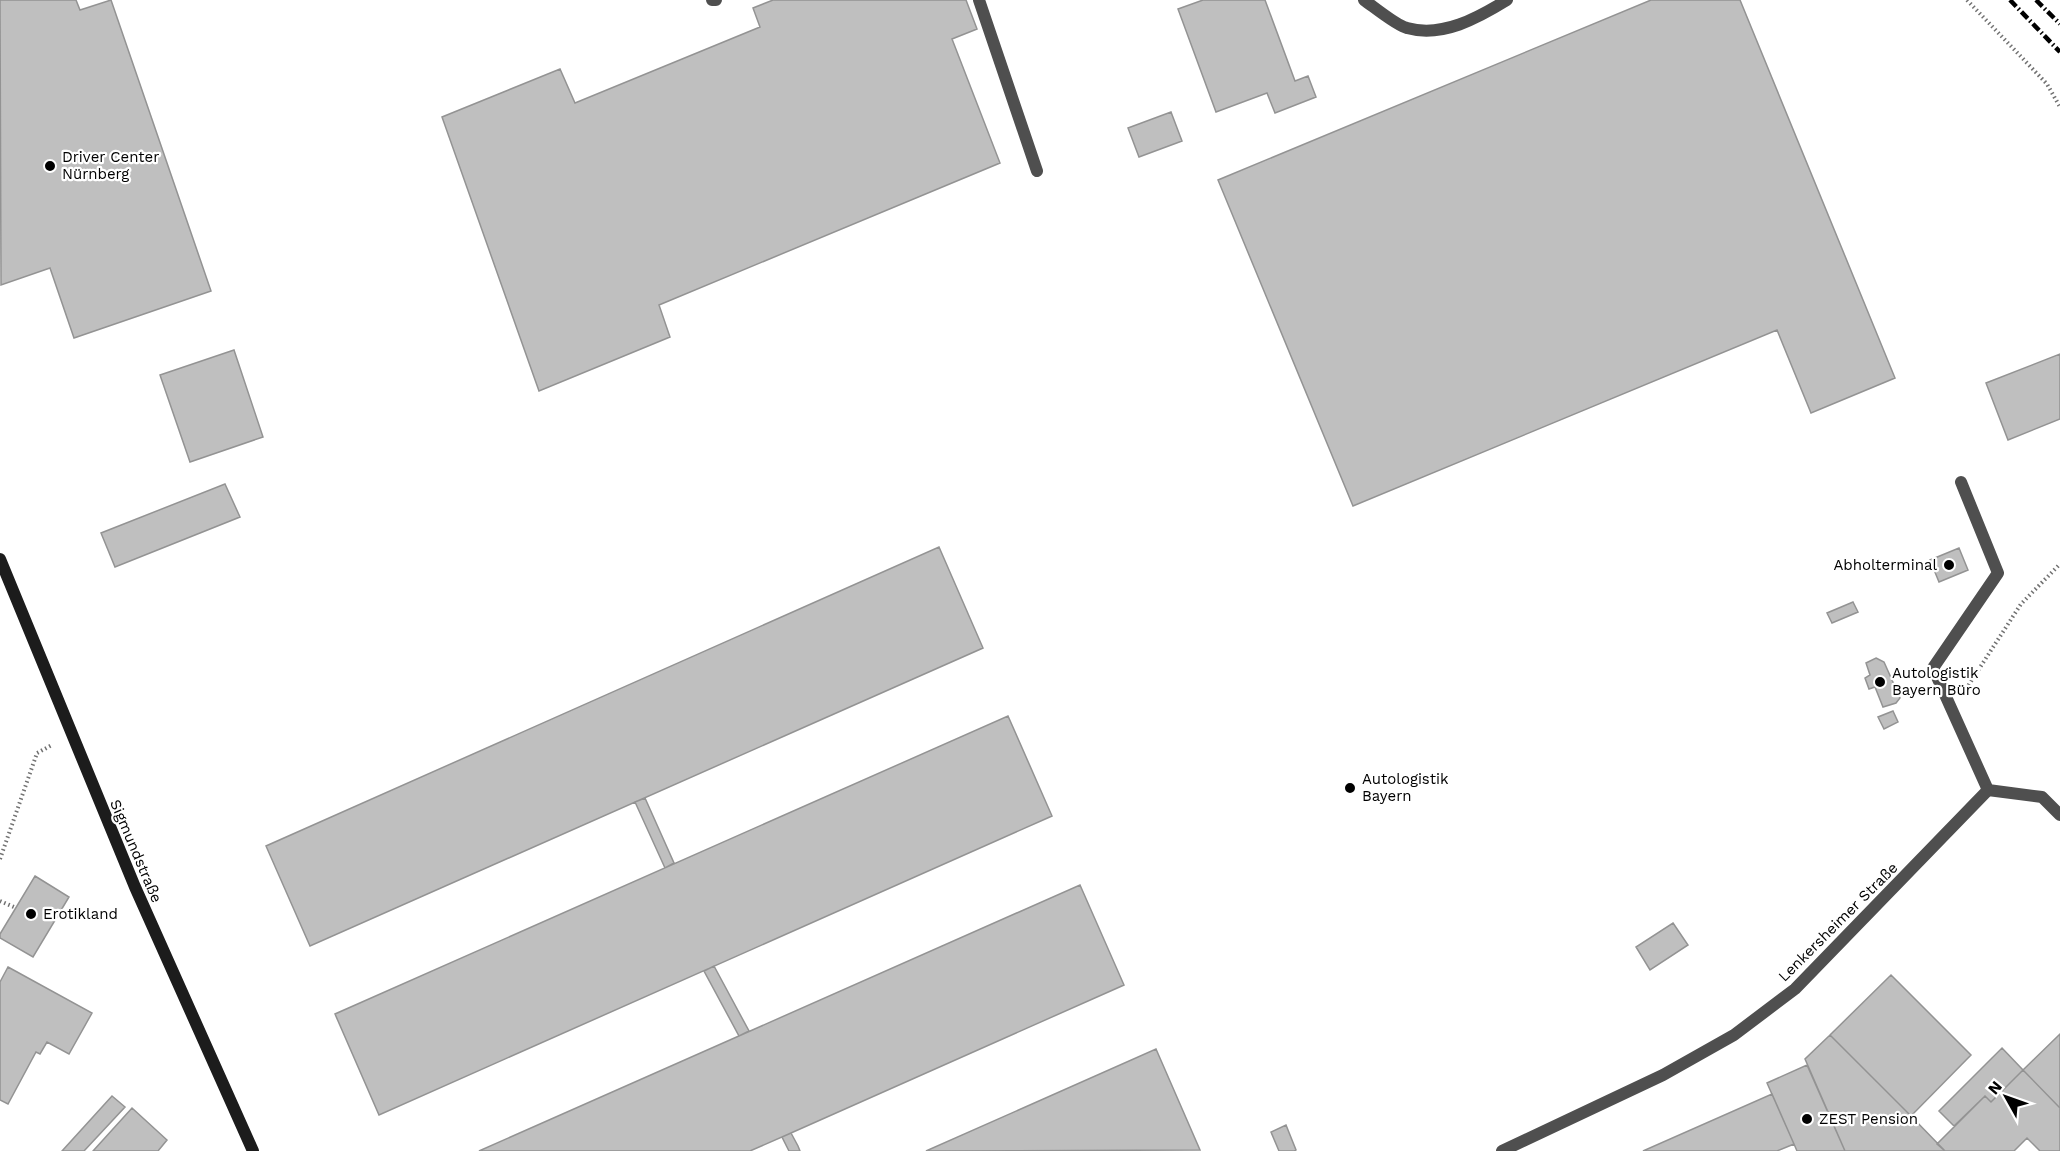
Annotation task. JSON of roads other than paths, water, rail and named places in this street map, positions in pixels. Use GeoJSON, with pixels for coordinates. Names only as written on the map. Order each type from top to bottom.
{"type":"FeatureCollection","features":[{"type":"Feature","properties":{"kind":"main road","name":"Sigmundstraße"},"geometry":{"type":"LineString","coordinates":[[0,559],[135,887],[253,1151]]}},
{"type":"Feature","properties":{"kind":"street"},"geometry":{"type":"LineString","coordinates":[[979,0],[1037,171]]}},
{"type":"Feature","properties":{"kind":"street"},"geometry":{"type":"LineString","coordinates":[[1364,0],[1406,28],[1440,31],[1484,15],[1507,0]]}},
{"type":"Feature","properties":{"kind":"street"},"geometry":{"type":"LineString","coordinates":[[1961,482],[1998,573],[1933,668],[1988,790],[2042,797],[2060,815]]}},
{"type":"Feature","properties":{"kind":"street","name":"Lenkersheimer Straße"},"geometry":{"type":"LineString","coordinates":[[1502,1151],[1663,1075],[1734,1035],[1795,989],[1988,790]]}},
{"type":"Feature","properties":{"kind":"railway"},"geometry":{"type":"LineString","coordinates":[[2010,0],[2060,52]]}},
{"type":"Feature","properties":{"kind":"railway"},"geometry":{"type":"LineString","coordinates":[[2036,0],[2060,24]]}},
{"type":"Feature","properties":{"kind":"place","name":"Driver Center Nürnberg"},"geometry":{"type":"Point","coordinates":[50,166]}},
{"type":"Feature","properties":{"kind":"place","name":"Abholterminal"},"geometry":{"type":"Point","coordinates":[1949,565]}},
{"type":"Feature","properties":{"kind":"place","name":"Autologistik Bayern Büro"},"geometry":{"type":"Point","coordinates":[1880,682]}},
{"type":"Feature","properties":{"kind":"place","name":"Autologistik Bayern"},"geometry":{"type":"Point","coordinates":[1350,788]}},
{"type":"Feature","properties":{"kind":"place","name":"Erotikland"},"geometry":{"type":"Point","coordinates":[31,914]}},
{"type":"Feature","properties":{"kind":"place","name":"ZEST Pension"},"geometry":{"type":"Point","coordinates":[1807,1119]}}]}
